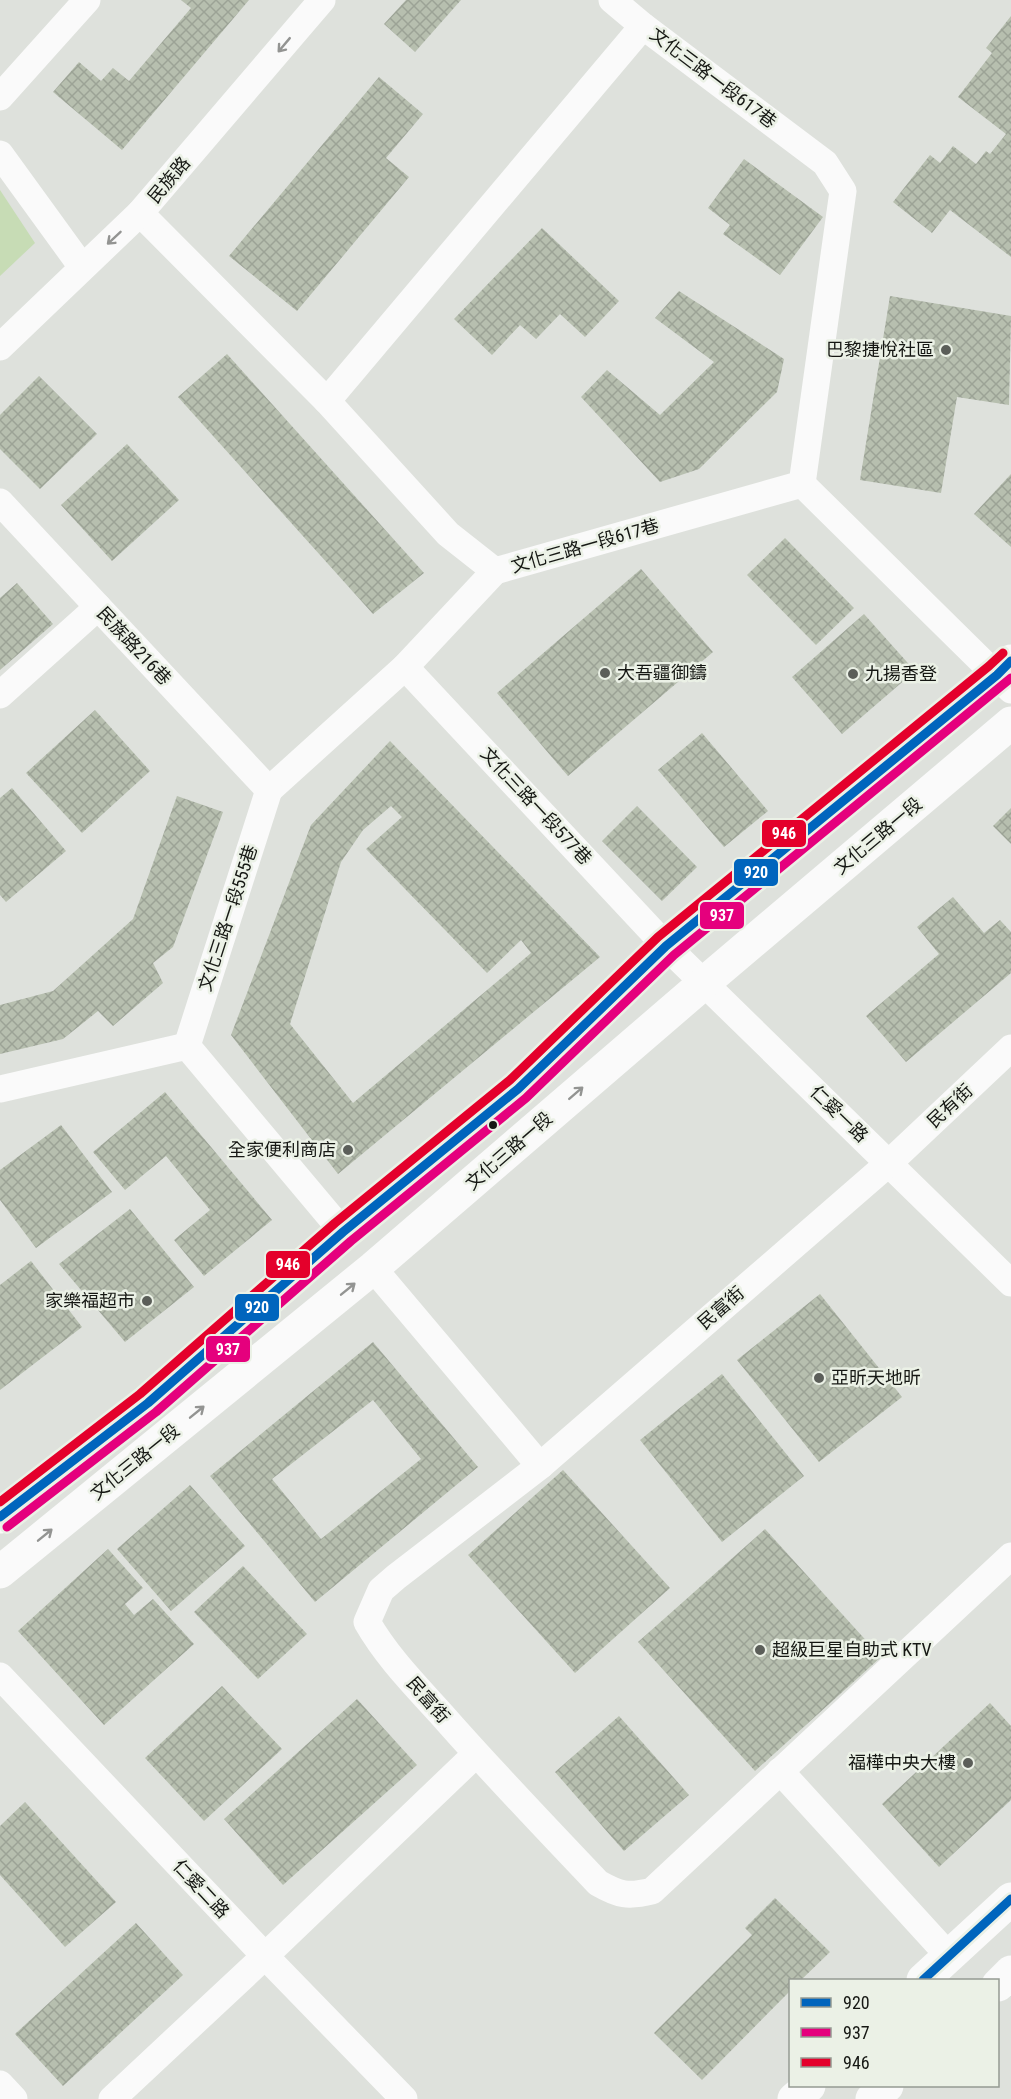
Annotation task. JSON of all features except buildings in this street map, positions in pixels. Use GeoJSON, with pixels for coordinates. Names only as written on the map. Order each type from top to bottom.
{"type":"FeatureCollection","features":[{"type":"Feature","properties":{"kind":"street"},"geometry":{"type":"LineString","coordinates":[[0,97],[87,0]]}},
{"type":"Feature","properties":{"kind":"street","name":"民族路"},"geometry":{"type":"LineString","coordinates":[[0,347],[140,213],[322,0]]}},
{"type":"Feature","properties":{"kind":"street"},"geometry":{"type":"LineString","coordinates":[[612,0],[642,26]]}},
{"type":"Feature","properties":{"kind":"street","name":"文化三路一段617巷"},"geometry":{"type":"LineString","coordinates":[[140,213],[327,401],[448,534],[495,571],[802,484],[843,191],[825,163],[642,26],[327,401]]}},
{"type":"Feature","properties":{"kind":"street"},"geometry":{"type":"LineString","coordinates":[[0,154],[82,267]]}},
{"type":"Feature","properties":{"kind":"street"},"geometry":{"type":"LineString","coordinates":[[0,1517],[148,1403],[343,1232],[519,1089],[666,946],[1006,675],[802,484]]}},
{"type":"Feature","properties":{"kind":"street","name":"民族路216巷"},"geometry":{"type":"LineString","coordinates":[[0,502],[269,790]]}},
{"type":"Feature","properties":{"kind":"street"},"geometry":{"type":"LineString","coordinates":[[269,790],[405,667],[495,571]]}},
{"type":"Feature","properties":{"kind":"street"},"geometry":{"type":"LineString","coordinates":[[0,695],[98,608]]}},
{"type":"Feature","properties":{"kind":"street","name":"文化三路一段577巷"},"geometry":{"type":"LineString","coordinates":[[405,667],[666,946]]}},
{"type":"Feature","properties":{"kind":"street","name":"文化三路一段"},"geometry":{"type":"LineString","coordinates":[[0,1572],[373,1268],[1011,723]]}},
{"type":"Feature","properties":{"kind":"street","name":"文化三路一段555巷"},"geometry":{"type":"LineString","coordinates":[[187,1046],[269,790]]}},
{"type":"Feature","properties":{"kind":"street","name":"仁愛一路"},"geometry":{"type":"LineString","coordinates":[[666,946],[1011,1283]]}},
{"type":"Feature","properties":{"kind":"street"},"geometry":{"type":"LineString","coordinates":[[0,1089],[187,1046],[343,1232]]}},
{"type":"Feature","properties":{"kind":"street","name":"民有街"},"geometry":{"type":"LineString","coordinates":[[889,1163],[1011,1048]]}},
{"type":"Feature","properties":{"kind":"street","name":"民富街"},"geometry":{"type":"LineString","coordinates":[[889,1163],[540,1466],[381,1590],[367,1622],[396,1663],[476,1754],[598,1883],[612,1891],[633,1896],[652,1891],[1011,1556]]}},
{"type":"Feature","properties":{"kind":"street"},"geometry":{"type":"LineString","coordinates":[[373,1268],[540,1466]]}},
{"type":"Feature","properties":{"kind":"street","name":"仁愛二路"},"geometry":{"type":"LineString","coordinates":[[0,1676],[404,2099]]}},
{"type":"Feature","properties":{"kind":"street"},"geometry":{"type":"LineString","coordinates":[[112,2099],[476,1754]]}},
{"type":"Feature","properties":{"kind":"street"},"geometry":{"type":"LineString","coordinates":[[780,1771],[949,1956]]}},
{"type":"Feature","properties":{"kind":"street"},"geometry":{"type":"LineString","coordinates":[[923,1979],[1011,1899]]}},
{"type":"Feature","properties":{"kind":"street"},"geometry":{"type":"LineString","coordinates":[[999,1984],[1011,1972]]}},
{"type":"Feature","properties":{"kind":"street"},"geometry":{"type":"LineString","coordinates":[[0,2084],[15,2099]]}},
{"type":"Feature","properties":{"kind":"street"},"geometry":{"type":"LineString","coordinates":[[794,2099],[807,2087]]}},
{"type":"Feature","properties":{"kind":"street"},"geometry":{"type":"LineString","coordinates":[[872,2099],[885,2087]]}},
{"type":"Feature","properties":{"kind":"green space"},"geometry":{"type":"Polygon","coordinates":[[[0,190],[35,243],[0,276],[0,190]]]}},
{"type":"Feature","properties":{"kind":"transit line","name":"946"},"geometry":{"type":"LineString","coordinates":[[0,1502],[140,1394],[335,1223],[510,1080],[658,937],[1003,653]]}},
{"type":"Feature","properties":{"kind":"transit line","name":"920"},"geometry":{"type":"LineString","coordinates":[[0,1517],[148,1403],[343,1232],[518,1089],[666,946],[997,675],[1011,661]]}},
{"type":"Feature","properties":{"kind":"transit line","name":"937"},"geometry":{"type":"LineString","coordinates":[[7,1527],[156,1412],[351,1241],[526,1098],[674,955],[1011,678]]}},
{"type":"Feature","properties":{"kind":"transit line","name":"920"},"geometry":{"type":"LineString","coordinates":[[924,1979],[1011,1899]]}},
{"type":"Feature","properties":{"kind":"place","name":"巴黎捷悅社區"},"geometry":{"type":"Point","coordinates":[946,350]}},
{"type":"Feature","properties":{"kind":"place","name":"大吾疆御鑄"},"geometry":{"type":"Point","coordinates":[605,673]}},
{"type":"Feature","properties":{"kind":"place","name":"九揚香登"},"geometry":{"type":"Point","coordinates":[853,674]}},
{"type":"Feature","properties":{"kind":"place","name":"全家便利商店"},"geometry":{"type":"Point","coordinates":[348,1150]}},
{"type":"Feature","properties":{"kind":"place","name":"家樂福超市"},"geometry":{"type":"Point","coordinates":[147,1301]}},
{"type":"Feature","properties":{"kind":"place","name":"亞昕天地昕"},"geometry":{"type":"Point","coordinates":[819,1378]}},
{"type":"Feature","properties":{"kind":"place","name":"超級巨星自助式 KTV"},"geometry":{"type":"Point","coordinates":[760,1650]}},
{"type":"Feature","properties":{"kind":"place","name":"福樺中央大樓"},"geometry":{"type":"Point","coordinates":[968,1763]}}]}
